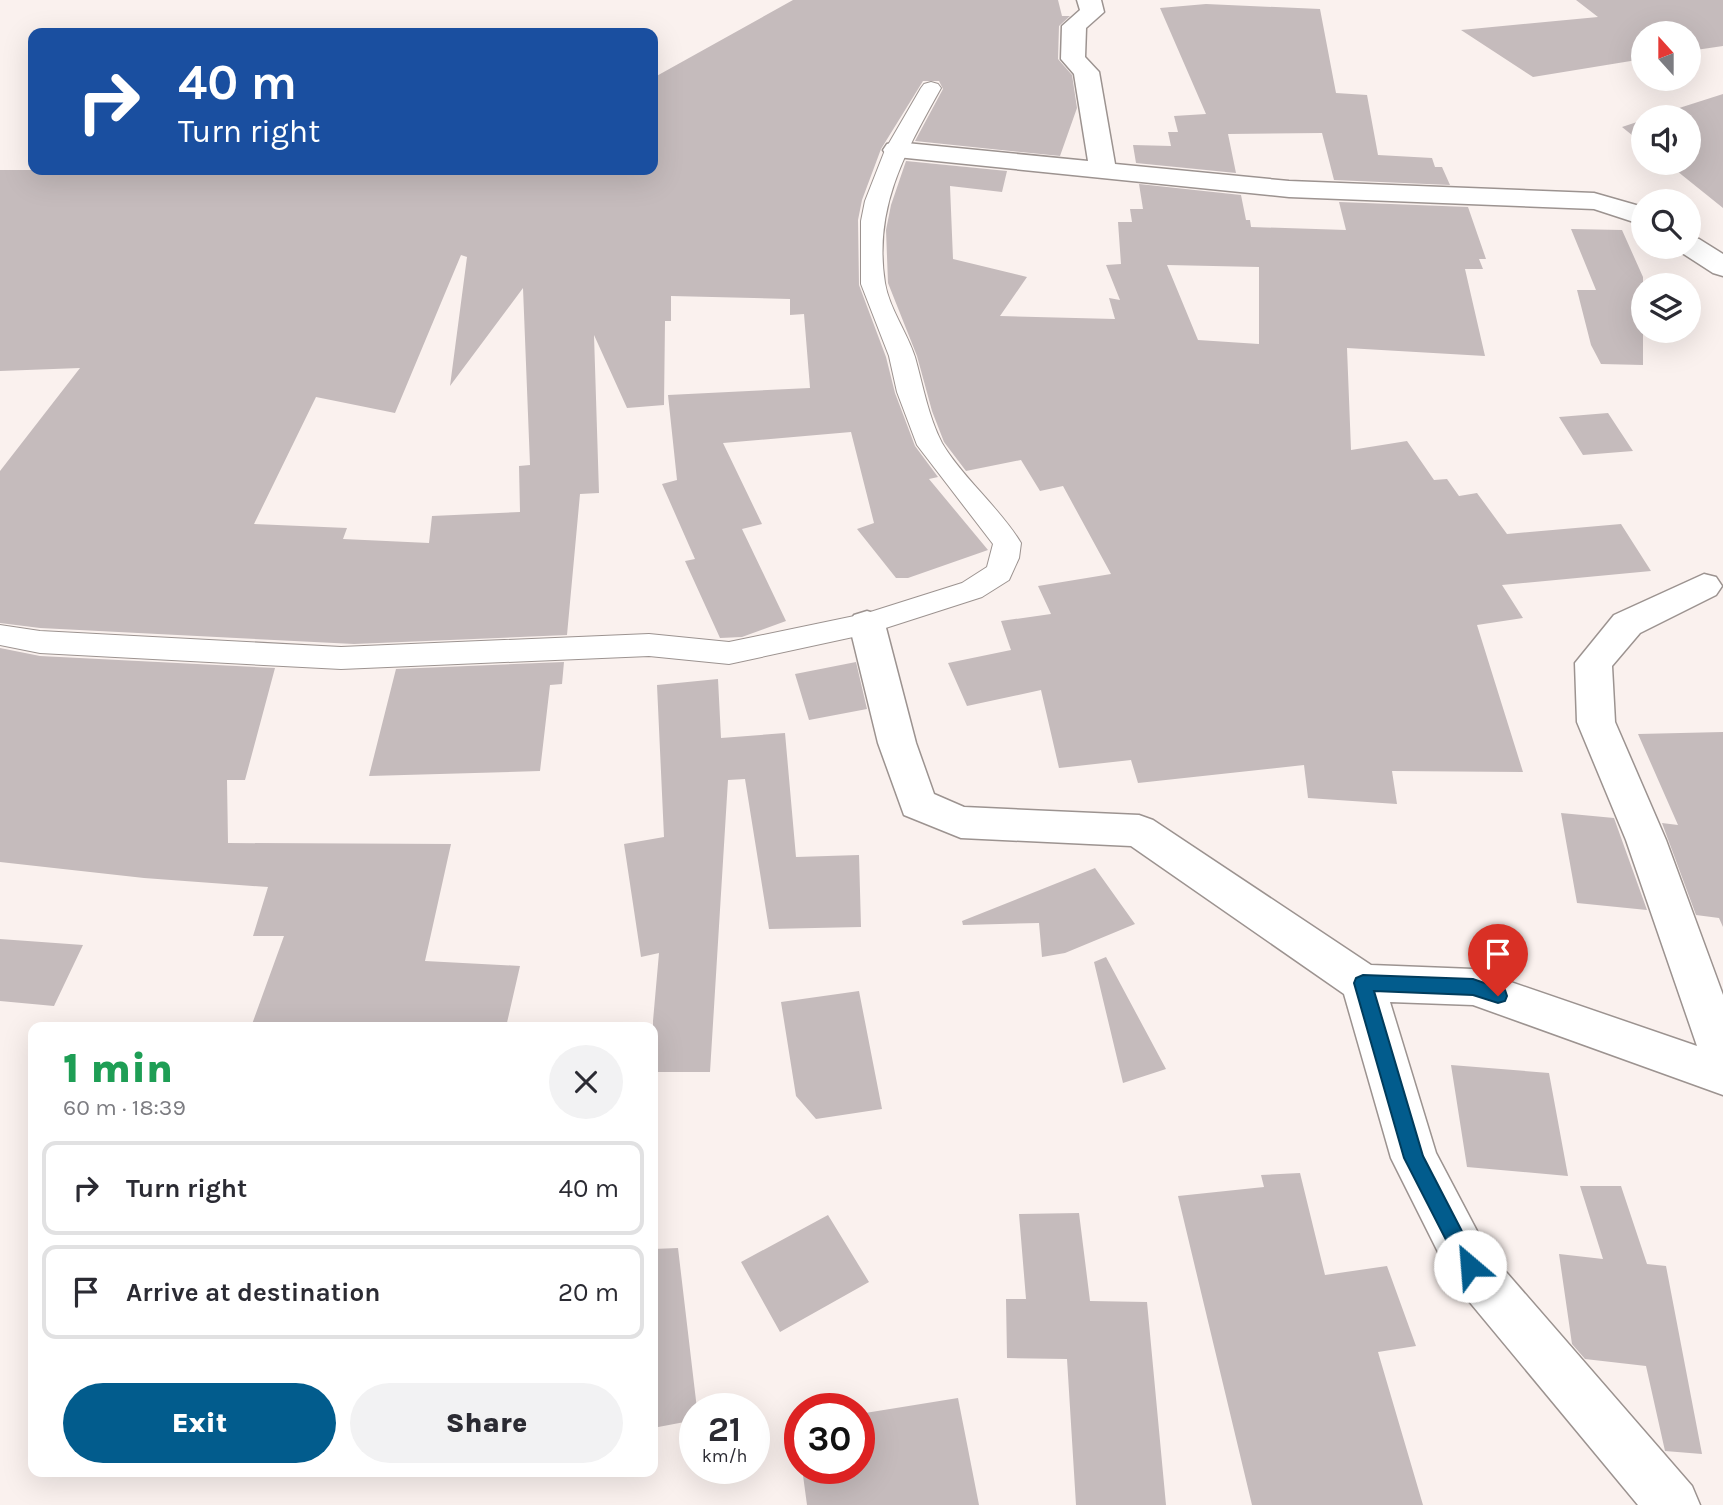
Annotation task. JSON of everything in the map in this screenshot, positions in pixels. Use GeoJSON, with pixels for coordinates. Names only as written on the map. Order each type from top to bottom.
{"type":"FeatureCollection","features":[{"type":"Feature","properties":{"kind":"street"},"geometry":{"type":"LineString","coordinates":[[1090,0],[1092,12],[1074,26],[1073,59],[1086,72],[1103,170]]}},
{"type":"Feature","properties":{"kind":"street"},"geometry":{"type":"LineString","coordinates":[[0,635],[40,642],[341,658],[649,645],[729,653],[867,624],[972,590],[999,573],[1007,543],[930,445],[910,392],[902,355],[873,284],[872,221],[881,182],[931,88]]}},
{"type":"Feature","properties":{"kind":"street"},"geometry":{"type":"LineString","coordinates":[[896,150],[1289,189],[1594,201],[1631,212]]}},
{"type":"Feature","properties":{"kind":"street"},"geometry":{"type":"LineString","coordinates":[[1701,253],[1723,267]]}},
{"type":"Feature","properties":{"kind":"street"},"geometry":{"type":"LineString","coordinates":[[1704,586],[1627,624],[1593,663],[1596,722],[1646,840],[1723,1056]]}},
{"type":"Feature","properties":{"kind":"street"},"geometry":{"type":"LineString","coordinates":[[867,624],[897,743],[918,804],[961,822],[1139,831],[1363,983],[1473,987],[1723,1075]]}},
{"type":"Feature","properties":{"kind":"street"},"geometry":{"type":"LineString","coordinates":[[1363,983],[1414,1158],[1470,1266],[1673,1505]]}},
{"type":"Feature","properties":{"kind":"building"},"geometry":{"type":"Polygon","coordinates":[[[793,0],[1058,0],[1062,16],[1070,16],[1059,26],[1058,59],[1072,75],[1077,108],[1060,156],[915,141],[943,89],[939,81],[923,81],[881,149],[862,200],[858,220],[859,285],[915,446],[938,477],[929,479],[988,550],[908,578],[896,578],[857,529],[874,523],[851,432],[723,443],[762,524],[742,529],[786,621],[742,637],[720,638],[685,561],[695,559],[662,484],[677,480],[668,395],[810,388],[804,314],[790,315],[790,299],[671,296],[671,321],[665,321],[664,405],[627,408],[594,335],[599,493],[580,494],[567,635],[354,644],[40,628],[0,623],[0,471],[80,368],[0,371],[0,170],[28,170],[28,175],[658,175],[658,75],[793,0]],[[461,255],[395,413],[316,397],[254,524],[347,528],[343,539],[429,543],[432,516],[520,512],[519,466],[530,465],[523,288],[450,386],[467,257],[461,255]]]}},
{"type":"Feature","properties":{"kind":"building"},"geometry":{"type":"Polygon","coordinates":[[[1576,0],[1723,0],[1723,46],[1701,49],[1701,21],[1631,21],[1631,61],[1533,77],[1461,30],[1598,17],[1576,0]]]}},
{"type":"Feature","properties":{"kind":"building"},"geometry":{"type":"Polygon","coordinates":[[[1206,4],[1320,9],[1336,93],[1367,95],[1378,155],[1432,158],[1435,167],[1442,167],[1450,185],[1334,180],[1322,133],[1228,134],[1236,173],[1136,163],[1133,145],[1171,146],[1168,132],[1178,132],[1174,116],[1206,114],[1160,8],[1206,4]]]}},
{"type":"Feature","properties":{"kind":"building"},"geometry":{"type":"Polygon","coordinates":[[[1723,94],[1723,208],[1682,175],[1701,175],[1701,105],[1689,105],[1723,94]]]}},
{"type":"Feature","properties":{"kind":"building"},"geometry":{"type":"Polygon","coordinates":[[[1631,124],[1631,134],[1622,127],[1631,124]]]}},
{"type":"Feature","properties":{"kind":"building"},"geometry":{"type":"Polygon","coordinates":[[[906,161],[1007,171],[1002,192],[950,186],[953,259],[1027,277],[1000,316],[1115,319],[1109,298],[1120,300],[1106,265],[1121,264],[1118,222],[1132,222],[1130,209],[1143,209],[1139,184],[1241,195],[1246,220],[1250,220],[1251,227],[1346,230],[1339,202],[1468,207],[1486,259],[1479,259],[1483,269],[1465,269],[1485,356],[1347,348],[1351,450],[1407,441],[1434,480],[1447,479],[1459,496],[1477,493],[1507,534],[1621,524],[1651,571],[1502,585],[1523,618],[1477,625],[1523,772],[1392,771],[1397,804],[1308,798],[1304,765],[1138,783],[1131,760],[1059,768],[1041,690],[967,706],[948,663],[1011,650],[1001,621],[1051,614],[1038,586],[1111,574],[1063,486],[1040,491],[1021,460],[966,471],[944,442],[932,411],[917,356],[888,283],[886,230],[891,205],[906,161]],[[1167,265],[1198,340],[1259,344],[1259,267],[1167,265]]]}},
{"type":"Feature","properties":{"kind":"building"},"geometry":{"type":"Polygon","coordinates":[[[1571,229],[1622,230],[1631,250],[1631,259],[1635,259],[1641,273],[1631,273],[1631,343],[1643,343],[1643,365],[1601,364],[1591,345],[1577,290],[1596,290],[1571,229]]]}},
{"type":"Feature","properties":{"kind":"building"},"geometry":{"type":"Polygon","coordinates":[[[1608,413],[1633,451],[1583,455],[1559,417],[1608,413]]]}},
{"type":"Feature","properties":{"kind":"building"},"geometry":{"type":"Polygon","coordinates":[[[0,648],[40,656],[275,668],[245,780],[227,780],[228,843],[451,844],[425,961],[520,966],[507,1022],[253,1022],[284,936],[253,936],[268,887],[144,878],[0,862],[0,648]]]}},
{"type":"Feature","properties":{"kind":"building"},"geometry":{"type":"Polygon","coordinates":[[[564,662],[562,684],[550,685],[540,771],[369,776],[396,669],[564,662]]]}},
{"type":"Feature","properties":{"kind":"building"},"geometry":{"type":"Polygon","coordinates":[[[856,662],[867,709],[809,720],[795,674],[856,662]]]}},
{"type":"Feature","properties":{"kind":"building"},"geometry":{"type":"Polygon","coordinates":[[[718,679],[721,738],[785,733],[796,857],[859,855],[861,927],[769,929],[745,779],[728,780],[710,1072],[658,1072],[658,1022],[653,1021],[659,953],[641,957],[624,844],[664,837],[657,685],[718,679]]]}},
{"type":"Feature","properties":{"kind":"building"},"geometry":{"type":"Polygon","coordinates":[[[1723,732],[1723,927],[1719,918],[1696,915],[1662,823],[1678,825],[1638,734],[1723,732]]]}},
{"type":"Feature","properties":{"kind":"building"},"geometry":{"type":"Polygon","coordinates":[[[1561,813],[1614,818],[1647,910],[1577,903],[1561,813]]]}},
{"type":"Feature","properties":{"kind":"building"},"geometry":{"type":"Polygon","coordinates":[[[1095,868],[1135,924],[1065,953],[1042,957],[1039,923],[963,925],[962,921],[1095,868]]]}},
{"type":"Feature","properties":{"kind":"building"},"geometry":{"type":"Polygon","coordinates":[[[0,939],[83,945],[54,1006],[0,1001],[0,939]]]}},
{"type":"Feature","properties":{"kind":"building"},"geometry":{"type":"Polygon","coordinates":[[[1106,957],[1166,1069],[1123,1083],[1094,962],[1106,957]]]}},
{"type":"Feature","properties":{"kind":"building"},"geometry":{"type":"Polygon","coordinates":[[[859,991],[882,1109],[816,1119],[796,1096],[781,1002],[859,991]]]}},
{"type":"Feature","properties":{"kind":"building"},"geometry":{"type":"Polygon","coordinates":[[[1451,1065],[1549,1073],[1568,1176],[1467,1167],[1451,1065]]]}},
{"type":"Feature","properties":{"kind":"building"},"geometry":{"type":"Polygon","coordinates":[[[1300,1173],[1325,1275],[1387,1266],[1416,1346],[1378,1352],[1423,1505],[1252,1505],[1178,1196],[1264,1187],[1261,1175],[1300,1173]]]}},
{"type":"Feature","properties":{"kind":"building"},"geometry":{"type":"Polygon","coordinates":[[[1580,1186],[1621,1186],[1647,1264],[1666,1266],[1702,1454],[1665,1451],[1646,1366],[1585,1359],[1572,1344],[1559,1254],[1603,1259],[1580,1186]]]}},
{"type":"Feature","properties":{"kind":"building"},"geometry":{"type":"Polygon","coordinates":[[[1079,1213],[1090,1301],[1147,1302],[1166,1505],[1076,1505],[1067,1359],[1007,1358],[1006,1299],[1026,1299],[1019,1214],[1079,1213]]]}},
{"type":"Feature","properties":{"kind":"building"},"geometry":{"type":"Polygon","coordinates":[[[828,1215],[869,1282],[780,1332],[741,1262],[828,1215]]]}},
{"type":"Feature","properties":{"kind":"building"},"geometry":{"type":"Polygon","coordinates":[[[678,1248],[695,1393],[679,1393],[679,1423],[658,1427],[658,1249],[678,1248]]]}},
{"type":"Feature","properties":{"kind":"building"},"geometry":{"type":"Polygon","coordinates":[[[958,1398],[979,1505],[807,1505],[804,1484],[875,1484],[875,1411],[958,1398]]]}},
{"type":"Feature","properties":{"kind":"route"},"geometry":{"type":"LineString","coordinates":[[1470,1266],[1414,1158],[1363,983],[1473,987],[1498,996]]}}]}
